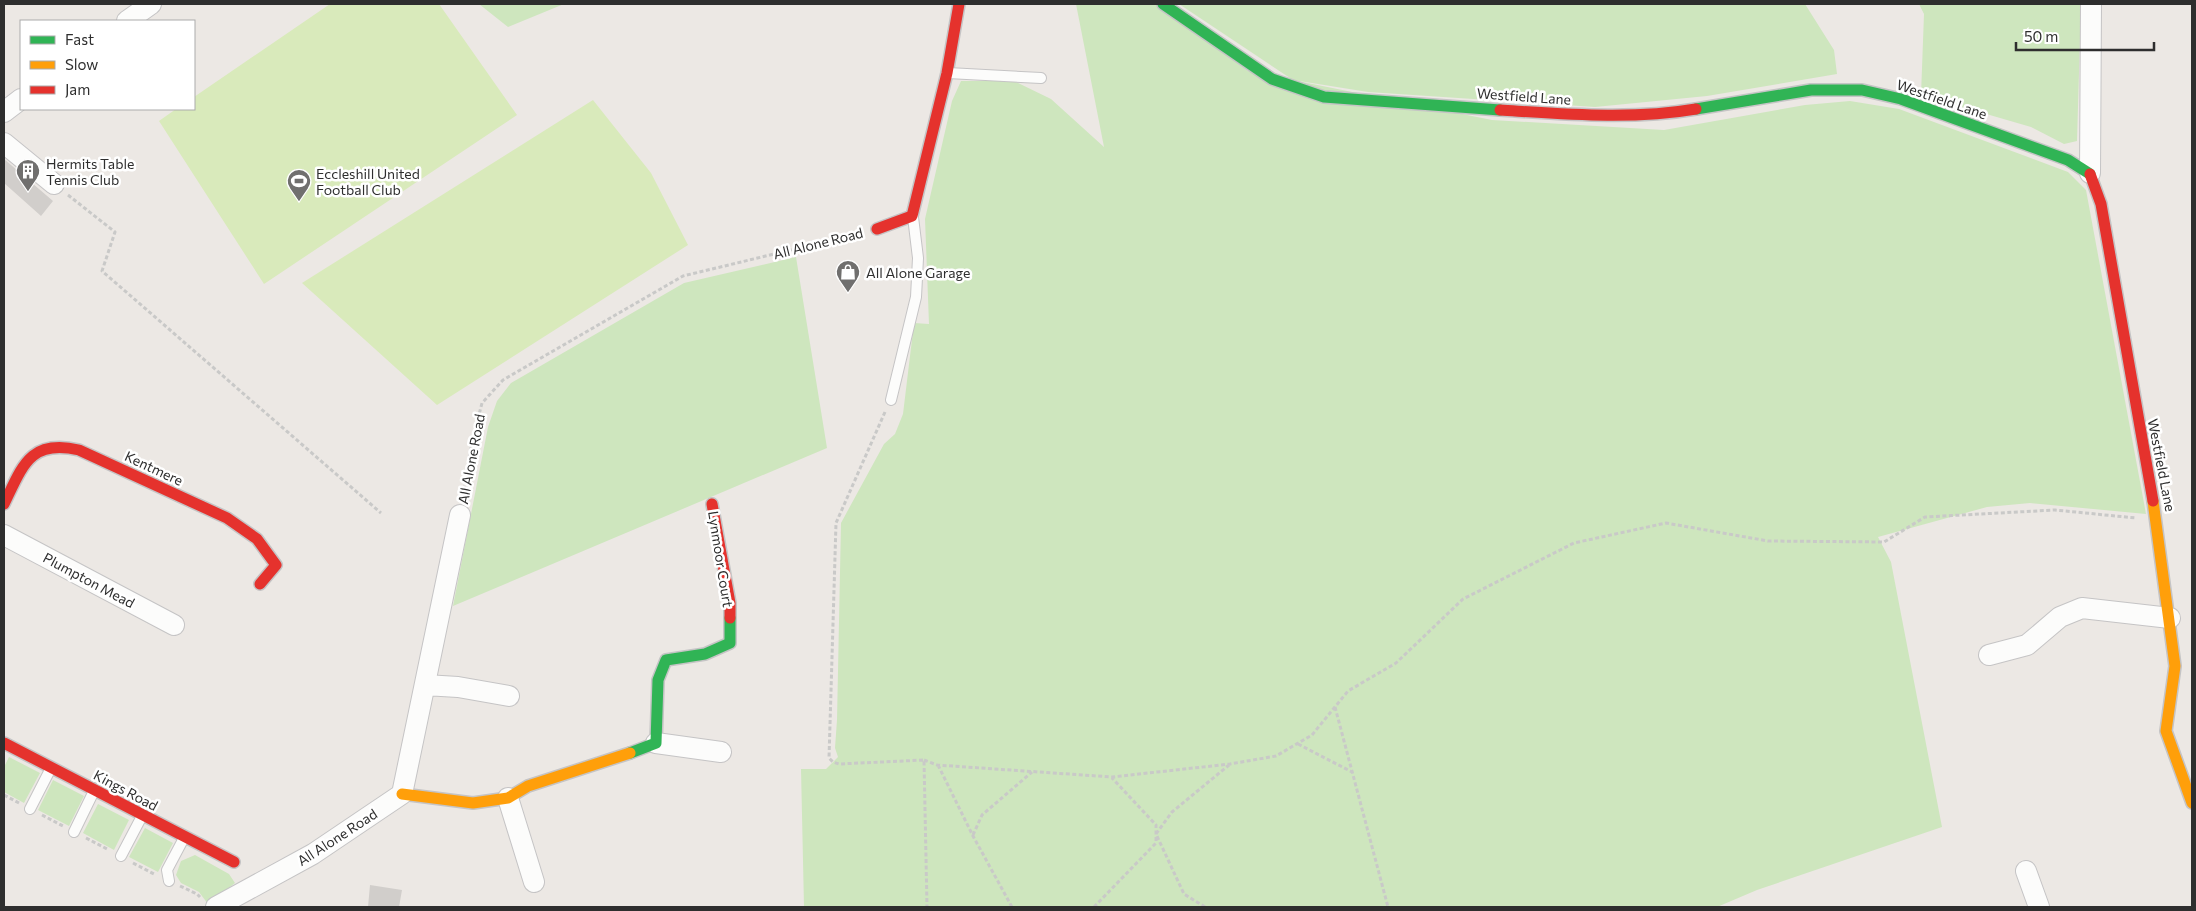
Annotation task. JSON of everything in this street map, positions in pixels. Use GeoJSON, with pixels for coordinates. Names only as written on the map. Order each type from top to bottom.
{"type":"FeatureCollection","features":[{"type":"Feature","properties":{"kind":"street"},"geometry":{"type":"LineString","coordinates":[[128,20],[151,4]]}},
{"type":"Feature","properties":{"kind":"street"},"geometry":{"type":"LineString","coordinates":[[912,216],[948,73],[959,4]]}},
{"type":"Feature","properties":{"kind":"street","name":"Westfield Lane"},"geometry":{"type":"LineString","coordinates":[[1163,4],[1272,79],[1324,97],[1576,115],[1674,113],[1811,90],[1862,90],[1901,99],[2068,160],[2090,173],[2101,204],[2157,521],[2170,618],[2174,666],[2166,731],[2192,803]]}},
{"type":"Feature","properties":{"kind":"street"},"geometry":{"type":"LineString","coordinates":[[2090,173],[2091,4]]}},
{"type":"Feature","properties":{"kind":"street"},"geometry":{"type":"LineString","coordinates":[[4,112],[20,100]]}},
{"type":"Feature","properties":{"kind":"street"},"geometry":{"type":"LineString","coordinates":[[4,143],[54,184]]}},
{"type":"Feature","properties":{"kind":"street","name":"All Alone Road"},"geometry":{"type":"LineString","coordinates":[[877,229],[912,216]]}},
{"type":"Feature","properties":{"kind":"street","name":"Kentmere"},"geometry":{"type":"LineString","coordinates":[[4,504],[22,468],[31,456],[44,449],[60,446],[79,450],[227,518],[257,539],[276,565],[260,584]]}},
{"type":"Feature","properties":{"kind":"street","name":"Lynmoor Court"},"geometry":{"type":"LineString","coordinates":[[656,743],[658,680],[666,660],[705,654],[730,643],[730,603],[712,504]]}},
{"type":"Feature","properties":{"kind":"street","name":"All Alone Road"},"geometry":{"type":"LineString","coordinates":[[216,907],[313,854],[402,794],[460,514]]}},
{"type":"Feature","properties":{"kind":"street","name":"Plumpton Mead"},"geometry":{"type":"LineString","coordinates":[[4,535],[174,624]]}},
{"type":"Feature","properties":{"kind":"street"},"geometry":{"type":"LineString","coordinates":[[1989,655],[2027,646],[2060,617],[2082,608],[2170,618]]}},
{"type":"Feature","properties":{"kind":"street"},"geometry":{"type":"LineString","coordinates":[[425,685],[509,696]]}},
{"type":"Feature","properties":{"kind":"street"},"geometry":{"type":"LineString","coordinates":[[402,794],[473,803],[508,798],[528,786],[607,762],[656,743],[721,752]]}},
{"type":"Feature","properties":{"kind":"street","name":"Kings Road"},"geometry":{"type":"LineString","coordinates":[[5,746],[234,862]]}},
{"type":"Feature","properties":{"kind":"street"},"geometry":{"type":"LineString","coordinates":[[508,798],[534,882]]}},
{"type":"Feature","properties":{"kind":"street"},"geometry":{"type":"LineString","coordinates":[[2026,871],[2038,907]]}},
{"type":"Feature","properties":{"kind":"lane"},"geometry":{"type":"LineString","coordinates":[[948,73],[1041,78]]}},
{"type":"Feature","properties":{"kind":"lane"},"geometry":{"type":"LineString","coordinates":[[891,400],[916,297],[918,258],[912,216]]}},
{"type":"Feature","properties":{"kind":"lane"},"geometry":{"type":"LineString","coordinates":[[30,809],[51,768]]}},
{"type":"Feature","properties":{"kind":"lane"},"geometry":{"type":"LineString","coordinates":[[74,832],[95,790]]}},
{"type":"Feature","properties":{"kind":"lane"},"geometry":{"type":"LineString","coordinates":[[121,856],[142,815]]}},
{"type":"Feature","properties":{"kind":"lane"},"geometry":{"type":"LineString","coordinates":[[169,881],[168,870],[185,837]]}},
{"type":"Feature","properties":{"kind":"path"},"geometry":{"type":"LineString","coordinates":[[54,184],[115,232],[102,271],[381,513]]}},
{"type":"Feature","properties":{"kind":"path","name":"All Alone Road"},"geometry":{"type":"LineString","coordinates":[[460,514],[472,442],[482,403],[503,380],[683,276],[877,229]]}},
{"type":"Feature","properties":{"kind":"path"},"geometry":{"type":"LineString","coordinates":[[891,400],[836,523],[829,758],[839,764],[924,760],[937,765],[1112,777],[1230,764],[1276,756],[1312,736],[1348,691],[1396,663],[1464,599],[1574,543],[1666,523],[1768,541],[1884,542],[1925,517],[2055,510],[2157,521]]}},
{"type":"Feature","properties":{"kind":"path"},"geometry":{"type":"LineString","coordinates":[[1335,707],[1388,907]]}},
{"type":"Feature","properties":{"kind":"path"},"geometry":{"type":"LineString","coordinates":[[1297,744],[1352,772]]}},
{"type":"Feature","properties":{"kind":"path"},"geometry":{"type":"LineString","coordinates":[[924,760],[926,907]]}},
{"type":"Feature","properties":{"kind":"path"},"geometry":{"type":"LineString","coordinates":[[1156,834],[1172,812],[1230,764]]}},
{"type":"Feature","properties":{"kind":"path"},"geometry":{"type":"LineString","coordinates":[[937,765],[1012,907]]}},
{"type":"Feature","properties":{"kind":"path"},"geometry":{"type":"LineString","coordinates":[[973,836],[982,815],[1033,772]]}},
{"type":"Feature","properties":{"kind":"path"},"geometry":{"type":"LineString","coordinates":[[1094,907],[1156,843],[1156,825],[1112,777]]}},
{"type":"Feature","properties":{"kind":"path"},"geometry":{"type":"LineString","coordinates":[[1156,834],[1184,894],[1205,907]]}},
{"type":"Feature","properties":{"kind":"green space","name":"Eccleshill United Football Club"},"geometry":{"type":"Polygon","coordinates":[[[330,4],[439,4],[517,115],[264,284],[159,121],[175,110],[195,110],[195,96],[330,4]]]}},
{"type":"Feature","properties":{"kind":"green space"},"geometry":{"type":"Polygon","coordinates":[[[479,4],[564,4],[508,27],[479,4]]]}},
{"type":"Feature","properties":{"kind":"green space"},"geometry":{"type":"Polygon","coordinates":[[[1076,4],[1156,4],[1248,71],[1492,120],[1664,130],[1805,105],[1850,101],[1899,109],[2068,172],[2086,190],[2146,514],[2030,503],[1987,507],[1878,537],[1891,562],[1942,827],[1757,890],[1717,907],[804,907],[801,769],[826,769],[838,757],[835,748],[841,523],[884,444],[895,434],[903,414],[914,323],[929,324],[925,219],[952,101],[961,81],[1014,81],[1051,99],[1104,147],[1076,4]]]}},
{"type":"Feature","properties":{"kind":"green space"},"geometry":{"type":"Polygon","coordinates":[[[1179,4],[1805,4],[1834,50],[1837,74],[1707,96],[1595,107],[1368,92],[1293,80],[1179,4]]]}},
{"type":"Feature","properties":{"kind":"green space"},"geometry":{"type":"Polygon","coordinates":[[[1919,4],[2081,4],[2077,141],[2064,144],[2031,127],[1921,95],[1924,14],[1919,4]]]}},
{"type":"Feature","properties":{"kind":"green space"},"geometry":{"type":"Polygon","coordinates":[[[593,100],[651,173],[688,245],[437,405],[302,283],[593,100]]]}},
{"type":"Feature","properties":{"kind":"green space"},"geometry":{"type":"Polygon","coordinates":[[[796,257],[827,448],[453,606],[488,427],[497,401],[511,383],[684,283],[796,257]]]}},
{"type":"Feature","properties":{"kind":"green space"},"geometry":{"type":"Polygon","coordinates":[[[9,757],[40,773],[24,803],[4,792],[4,767],[9,757]]]}},
{"type":"Feature","properties":{"kind":"green space"},"geometry":{"type":"Polygon","coordinates":[[[53,780],[84,796],[69,826],[38,810],[53,780]]]}},
{"type":"Feature","properties":{"kind":"green space"},"geometry":{"type":"Polygon","coordinates":[[[98,804],[129,820],[114,850],[83,833],[98,804]]]}},
{"type":"Feature","properties":{"kind":"green space"},"geometry":{"type":"Polygon","coordinates":[[[145,828],[173,843],[158,872],[129,857],[145,828]]]}},
{"type":"Feature","properties":{"kind":"green space"},"geometry":{"type":"Polygon","coordinates":[[[195,855],[229,874],[235,883],[208,904],[199,892],[181,883],[176,875],[181,861],[195,855]]]}},
{"type":"Feature","properties":{"kind":"building","name":"Hermits Table Tennis Club"},"geometry":{"type":"Polygon","coordinates":[[[4,159],[53,201],[41,216],[4,183],[4,159]]]}},
{"type":"Feature","properties":{"kind":"building"},"geometry":{"type":"Polygon","coordinates":[[[370,885],[402,890],[399,907],[368,907],[370,885]]]}},
{"type":"Feature","properties":{"kind":"traffic: fast"},"geometry":{"type":"LineString","coordinates":[[1163,4],[1272,79],[1324,97],[1500,110]]}},
{"type":"Feature","properties":{"kind":"traffic: fast"},"geometry":{"type":"LineString","coordinates":[[1696,109],[1811,90],[1862,90],[1901,99],[2068,160],[2090,174]]}},
{"type":"Feature","properties":{"kind":"traffic: fast"},"geometry":{"type":"LineString","coordinates":[[630,753],[656,743],[658,680],[666,660],[705,654],[730,643],[730,618]]}},
{"type":"Feature","properties":{"kind":"traffic: slow"},"geometry":{"type":"LineString","coordinates":[[2153,501],[2175,666],[2166,731],[2192,803]]}},
{"type":"Feature","properties":{"kind":"traffic: slow"},"geometry":{"type":"LineString","coordinates":[[402,794],[473,803],[508,798],[528,786],[630,753]]}},
{"type":"Feature","properties":{"kind":"traffic: jam"},"geometry":{"type":"LineString","coordinates":[[877,229],[912,216],[947,73],[959,4]]}},
{"type":"Feature","properties":{"kind":"traffic: jam"},"geometry":{"type":"LineString","coordinates":[[1500,110],[1623,115],[1696,109]]}},
{"type":"Feature","properties":{"kind":"traffic: jam"},"geometry":{"type":"LineString","coordinates":[[2090,174],[2101,204],[2153,501]]}},
{"type":"Feature","properties":{"kind":"traffic: jam"},"geometry":{"type":"LineString","coordinates":[[4,504],[23,467],[30,458],[49,448],[79,450],[227,518],[257,539],[276,565],[260,584]]}},
{"type":"Feature","properties":{"kind":"traffic: jam"},"geometry":{"type":"LineString","coordinates":[[712,504],[730,603],[730,618]]}},
{"type":"Feature","properties":{"kind":"traffic: jam"},"geometry":{"type":"LineString","coordinates":[[4,743],[234,862]]}},
{"type":"Feature","properties":{"kind":"place","name":"Hermits Table Tennis Club"},"geometry":{"type":"Point","coordinates":[28,192]}},
{"type":"Feature","properties":{"kind":"place","name":"Eccleshill United Football Club"},"geometry":{"type":"Point","coordinates":[299,202]}},
{"type":"Feature","properties":{"kind":"place","name":"All Alone Garage"},"geometry":{"type":"Point","coordinates":[848,293]}}]}
